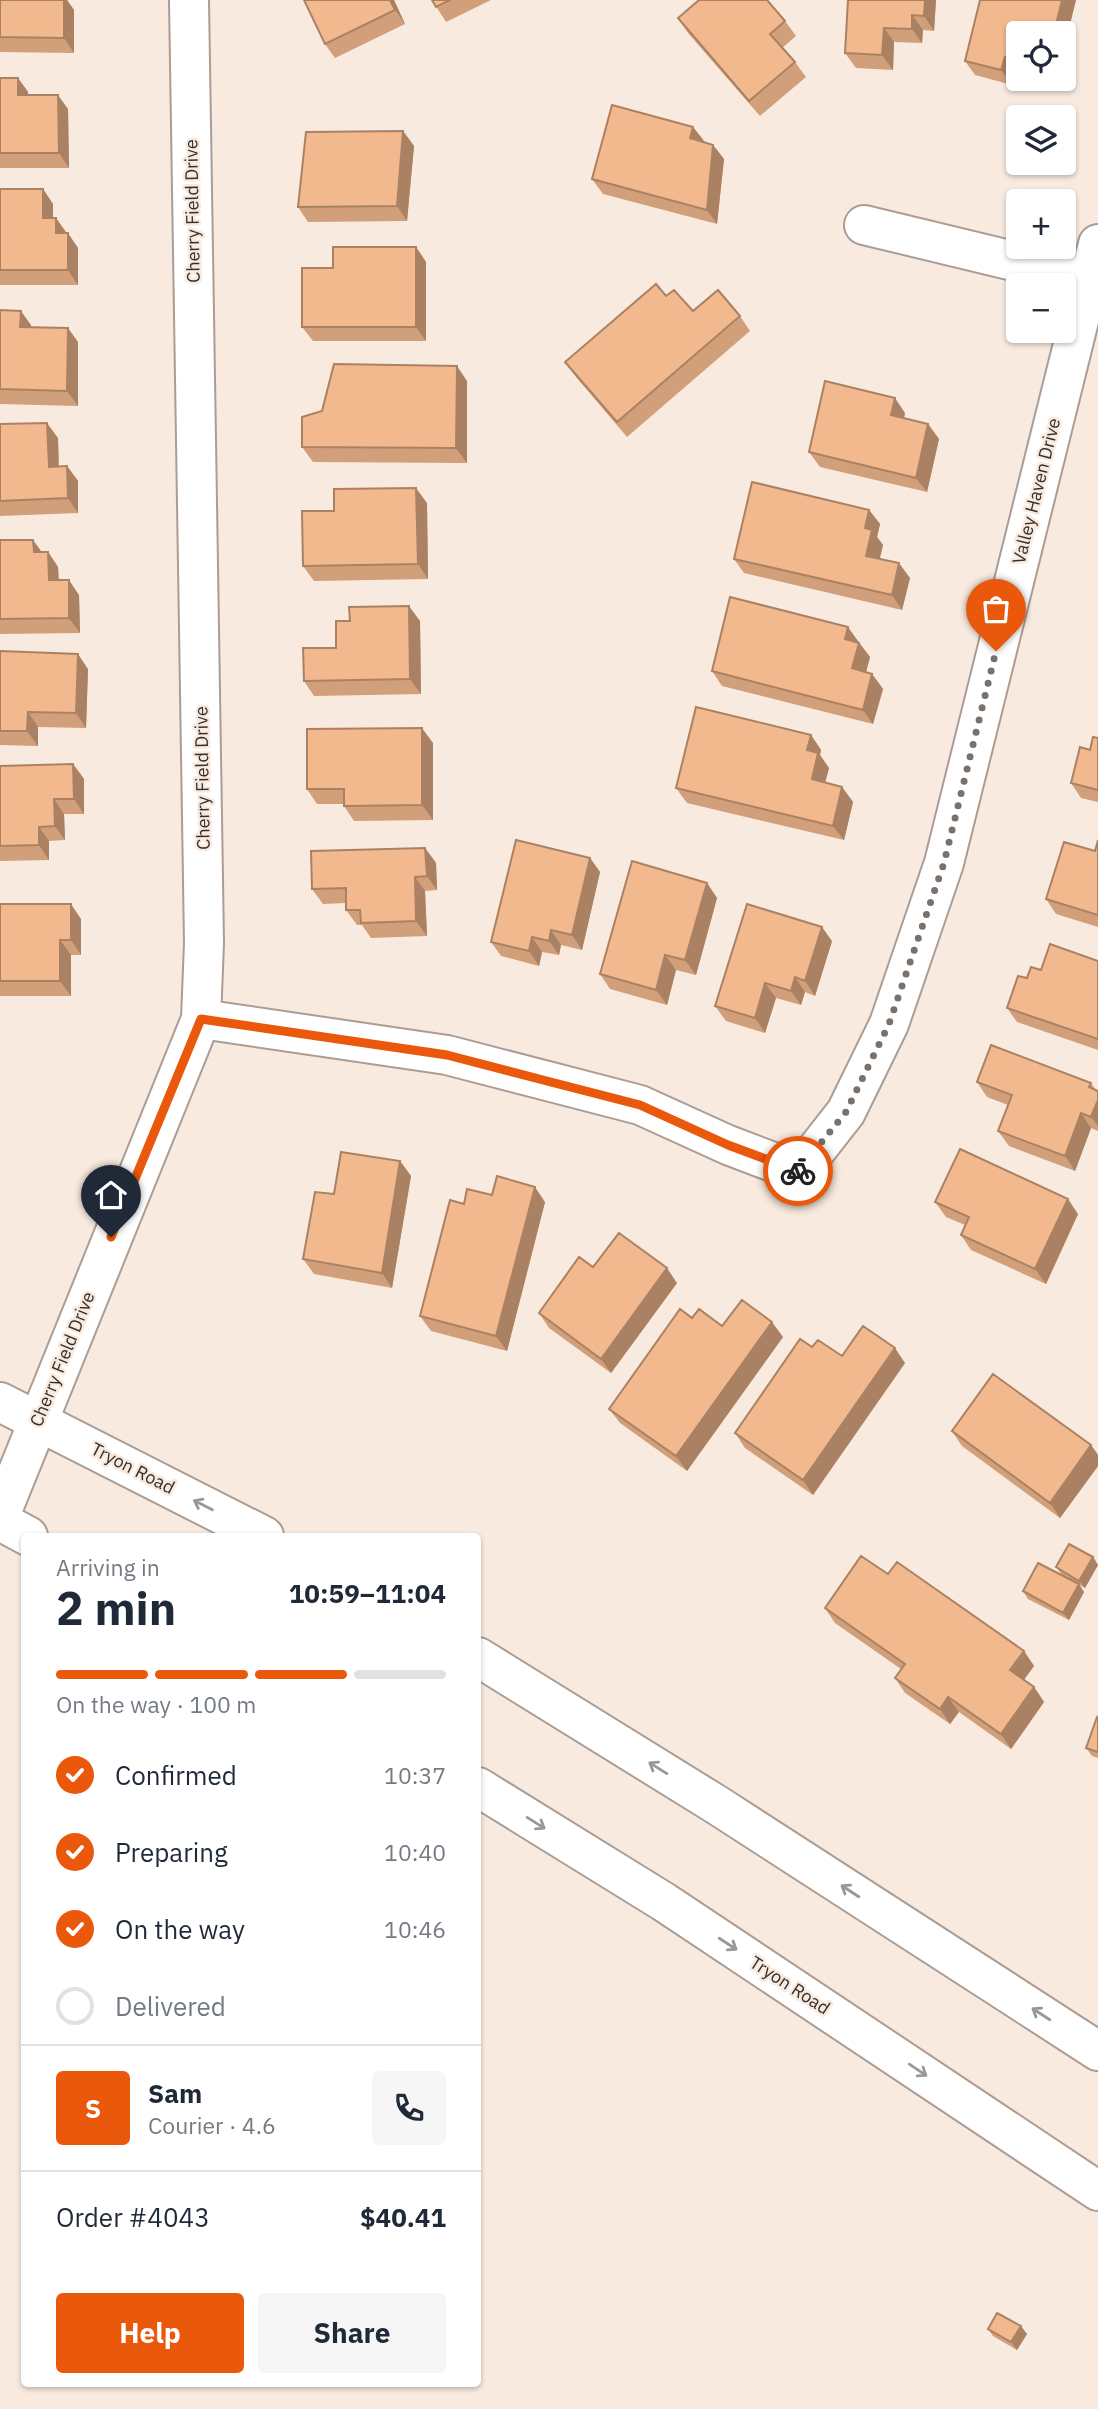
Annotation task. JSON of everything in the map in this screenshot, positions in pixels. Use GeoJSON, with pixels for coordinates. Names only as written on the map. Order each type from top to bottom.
{"type":"FeatureCollection","features":[{"type":"Feature","properties":{"kind":"street","name":"Cherry Field Drive"},"geometry":{"type":"LineString","coordinates":[[0,1519],[201,1019],[204,943],[189,0]]}},
{"type":"Feature","properties":{"kind":"street"},"geometry":{"type":"LineString","coordinates":[[864,225],[1093,261]]}},
{"type":"Feature","properties":{"kind":"street","name":"Valley Haven Drive"},"geometry":{"type":"LineString","coordinates":[[201,1019],[447,1055],[640,1105],[728,1145],[799,1171],[846,1112],[889,1024],[944,863],[1093,261]]}},
{"type":"Feature","properties":{"kind":"street","name":"Tryon Road"},"geometry":{"type":"LineString","coordinates":[[0,1402],[258,1533]]}},
{"type":"Feature","properties":{"kind":"street"},"geometry":{"type":"LineString","coordinates":[[0,1519],[23,1533]]}},
{"type":"Feature","properties":{"kind":"street"},"geometry":{"type":"LineString","coordinates":[[481,1659],[717,1805],[1098,2051]]}},
{"type":"Feature","properties":{"kind":"street","name":"Tryon Road"},"geometry":{"type":"LineString","coordinates":[[481,1789],[664,1902],[1098,2191]]}},
{"type":"Feature","properties":{"kind":"building"},"geometry":{"type":"Polygon","coordinates":[[[0,0],[64,0],[64,38],[0,37],[0,0]]]}},
{"type":"Feature","properties":{"kind":"building"},"geometry":{"type":"Polygon","coordinates":[[[304,0],[390,0],[395,10],[325,44],[304,0]]]}},
{"type":"Feature","properties":{"kind":"building"},"geometry":{"type":"Polygon","coordinates":[[[432,0],[450,0],[436,7],[432,0]]]}},
{"type":"Feature","properties":{"kind":"building"},"geometry":{"type":"Polygon","coordinates":[[[699,0],[767,0],[785,21],[770,34],[795,62],[749,101],[678,18],[699,0]]]}},
{"type":"Feature","properties":{"kind":"building"},"geometry":{"type":"Polygon","coordinates":[[[848,0],[925,0],[924,16],[912,15],[912,29],[884,28],[882,55],[845,53],[848,0]]]}},
{"type":"Feature","properties":{"kind":"building"},"geometry":{"type":"Polygon","coordinates":[[[980,0],[1062,0],[1057,21],[1006,21],[1006,57],[1001,70],[965,61],[980,0]]]}},
{"type":"Feature","properties":{"kind":"building"},"geometry":{"type":"Polygon","coordinates":[[[0,78],[18,78],[18,95],[58,95],[59,153],[0,153],[0,78]]]}},
{"type":"Feature","properties":{"kind":"building"},"geometry":{"type":"Polygon","coordinates":[[[612,105],[693,127],[690,138],[713,145],[707,210],[592,179],[612,105]]]}},
{"type":"Feature","properties":{"kind":"building"},"geometry":{"type":"Polygon","coordinates":[[[403,131],[397,206],[298,207],[306,132],[403,131]]]}},
{"type":"Feature","properties":{"kind":"building"},"geometry":{"type":"Polygon","coordinates":[[[0,189],[43,189],[43,218],[56,218],[56,233],[68,233],[68,270],[0,270],[0,189]]]}},
{"type":"Feature","properties":{"kind":"building"},"geometry":{"type":"Polygon","coordinates":[[[333,247],[416,247],[416,327],[302,327],[302,268],[333,268],[333,247]]]}},
{"type":"Feature","properties":{"kind":"building"},"geometry":{"type":"Polygon","coordinates":[[[656,284],[666,296],[674,290],[693,311],[718,290],[740,316],[617,422],[565,362],[656,284]]]}},
{"type":"Feature","properties":{"kind":"building"},"geometry":{"type":"Polygon","coordinates":[[[0,310],[21,311],[20,327],[68,328],[67,391],[0,389],[0,310]]]}},
{"type":"Feature","properties":{"kind":"building"},"geometry":{"type":"Polygon","coordinates":[[[334,364],[457,366],[456,448],[302,447],[302,417],[322,411],[334,364]]]}},
{"type":"Feature","properties":{"kind":"building"},"geometry":{"type":"Polygon","coordinates":[[[825,381],[895,398],[891,415],[928,424],[916,478],[809,452],[825,381]]]}},
{"type":"Feature","properties":{"kind":"building"},"geometry":{"type":"Polygon","coordinates":[[[47,423],[49,467],[67,466],[68,498],[0,501],[0,424],[47,423]]]}},
{"type":"Feature","properties":{"kind":"building"},"geometry":{"type":"Polygon","coordinates":[[[752,482],[869,510],[865,528],[872,530],[866,556],[899,563],[892,595],[734,559],[752,482]]]}},
{"type":"Feature","properties":{"kind":"building"},"geometry":{"type":"Polygon","coordinates":[[[416,488],[418,564],[303,566],[302,511],[334,511],[334,489],[416,488]]]}},
{"type":"Feature","properties":{"kind":"building"},"geometry":{"type":"Polygon","coordinates":[[[0,540],[33,540],[34,552],[48,552],[49,580],[69,580],[69,618],[0,619],[0,540]]]}},
{"type":"Feature","properties":{"kind":"building"},"geometry":{"type":"Polygon","coordinates":[[[730,597],[848,627],[845,639],[859,643],[852,668],[872,674],[863,710],[712,671],[730,597]]]}},
{"type":"Feature","properties":{"kind":"building"},"geometry":{"type":"Polygon","coordinates":[[[409,606],[410,679],[304,681],[303,648],[336,648],[336,621],[350,621],[349,607],[409,606]]]}},
{"type":"Feature","properties":{"kind":"building"},"geometry":{"type":"Polygon","coordinates":[[[0,651],[78,654],[76,713],[28,712],[27,731],[0,731],[0,651]]]}},
{"type":"Feature","properties":{"kind":"building"},"geometry":{"type":"Polygon","coordinates":[[[696,707],[811,735],[807,750],[818,753],[812,779],[842,787],[833,826],[676,788],[696,707]]]}},
{"type":"Feature","properties":{"kind":"building"},"geometry":{"type":"Polygon","coordinates":[[[422,728],[422,805],[344,806],[344,789],[307,789],[307,729],[422,728]]]}},
{"type":"Feature","properties":{"kind":"building"},"geometry":{"type":"Polygon","coordinates":[[[1093,737],[1098,738],[1098,790],[1071,783],[1080,747],[1090,750],[1093,737]]]}},
{"type":"Feature","properties":{"kind":"building"},"geometry":{"type":"Polygon","coordinates":[[[73,764],[74,799],[54,799],[55,826],[39,827],[39,845],[0,846],[0,766],[73,764]]]}},
{"type":"Feature","properties":{"kind":"building"},"geometry":{"type":"Polygon","coordinates":[[[516,840],[590,858],[572,935],[551,930],[549,941],[532,937],[529,951],[491,942],[516,840]]]}},
{"type":"Feature","properties":{"kind":"building"},"geometry":{"type":"Polygon","coordinates":[[[1098,840],[1098,915],[1046,899],[1064,842],[1095,851],[1098,840]]]}},
{"type":"Feature","properties":{"kind":"building"},"geometry":{"type":"Polygon","coordinates":[[[425,848],[427,876],[415,877],[416,921],[361,923],[360,910],[346,910],[346,888],[312,889],[311,851],[425,848]]]}},
{"type":"Feature","properties":{"kind":"building"},"geometry":{"type":"Polygon","coordinates":[[[632,861],[707,883],[685,960],[665,955],[656,990],[600,974],[632,861]]]}},
{"type":"Feature","properties":{"kind":"building"},"geometry":{"type":"Polygon","coordinates":[[[0,904],[71,904],[71,940],[60,940],[60,981],[0,981],[0,904]]]}},
{"type":"Feature","properties":{"kind":"building"},"geometry":{"type":"Polygon","coordinates":[[[747,904],[822,927],[805,981],[795,977],[791,991],[765,983],[755,1018],[715,1006],[747,904]]]}},
{"type":"Feature","properties":{"kind":"building"},"geometry":{"type":"Polygon","coordinates":[[[1050,944],[1098,961],[1098,1039],[1007,1008],[1018,976],[1027,978],[1031,967],[1041,970],[1050,944]]]}},
{"type":"Feature","properties":{"kind":"building"},"geometry":{"type":"Polygon","coordinates":[[[991,1045],[1091,1083],[1089,1087],[1098,1091],[1098,1100],[1091,1117],[1081,1113],[1065,1156],[998,1131],[1012,1095],[977,1082],[991,1045]]]}},
{"type":"Feature","properties":{"kind":"building"},"geometry":{"type":"Polygon","coordinates":[[[960,1149],[1068,1199],[1035,1269],[961,1235],[969,1217],[935,1202],[960,1149]]]}},
{"type":"Feature","properties":{"kind":"building"},"geometry":{"type":"Polygon","coordinates":[[[341,1152],[400,1161],[382,1273],[303,1259],[315,1192],[334,1194],[341,1152]]]}},
{"type":"Feature","properties":{"kind":"building"},"geometry":{"type":"Polygon","coordinates":[[[497,1176],[535,1187],[496,1336],[420,1316],[450,1200],[464,1204],[467,1189],[492,1195],[497,1176]]]}},
{"type":"Feature","properties":{"kind":"building"},"geometry":{"type":"Polygon","coordinates":[[[619,1233],[667,1268],[601,1359],[539,1313],[579,1257],[593,1267],[619,1233]]]}},
{"type":"Feature","properties":{"kind":"building"},"geometry":{"type":"Polygon","coordinates":[[[742,1300],[772,1322],[676,1456],[609,1409],[680,1309],[692,1318],[699,1309],[722,1326],[742,1300]]]}},
{"type":"Feature","properties":{"kind":"building"},"geometry":{"type":"Polygon","coordinates":[[[863,1326],[895,1348],[803,1480],[735,1433],[800,1339],[812,1347],[818,1340],[842,1356],[863,1326]]]}},
{"type":"Feature","properties":{"kind":"building"},"geometry":{"type":"Polygon","coordinates":[[[993,1374],[1091,1445],[1050,1503],[952,1431],[993,1374]]]}},
{"type":"Feature","properties":{"kind":"building"},"geometry":{"type":"Polygon","coordinates":[[[1069,1544],[1093,1557],[1079,1581],[1056,1567],[1069,1544]]]}},
{"type":"Feature","properties":{"kind":"building"},"geometry":{"type":"Polygon","coordinates":[[[861,1556],[888,1574],[897,1562],[1024,1651],[1010,1670],[1034,1687],[1001,1734],[948,1697],[940,1709],[895,1678],[905,1664],[825,1608],[861,1556]]]}},
{"type":"Feature","properties":{"kind":"building"},"geometry":{"type":"Polygon","coordinates":[[[1038,1563],[1079,1584],[1063,1613],[1023,1591],[1038,1563]]]}},
{"type":"Feature","properties":{"kind":"building"},"geometry":{"type":"Polygon","coordinates":[[[1098,1718],[1098,1752],[1086,1748],[1098,1718]]]}},
{"type":"Feature","properties":{"kind":"building"},"geometry":{"type":"Polygon","coordinates":[[[997,2313],[1021,2326],[1011,2342],[988,2329],[997,2313]]]}},
{"type":"Feature","properties":{"kind":"way so far"},"geometry":{"type":"LineString","coordinates":[[798,1171],[846,1112],[889,1024],[944,863],[996,651]]}},
{"type":"Feature","properties":{"kind":"route"},"geometry":{"type":"LineString","coordinates":[[111,1237],[201,1019],[447,1055],[640,1105],[728,1145],[798,1171]]}}]}
